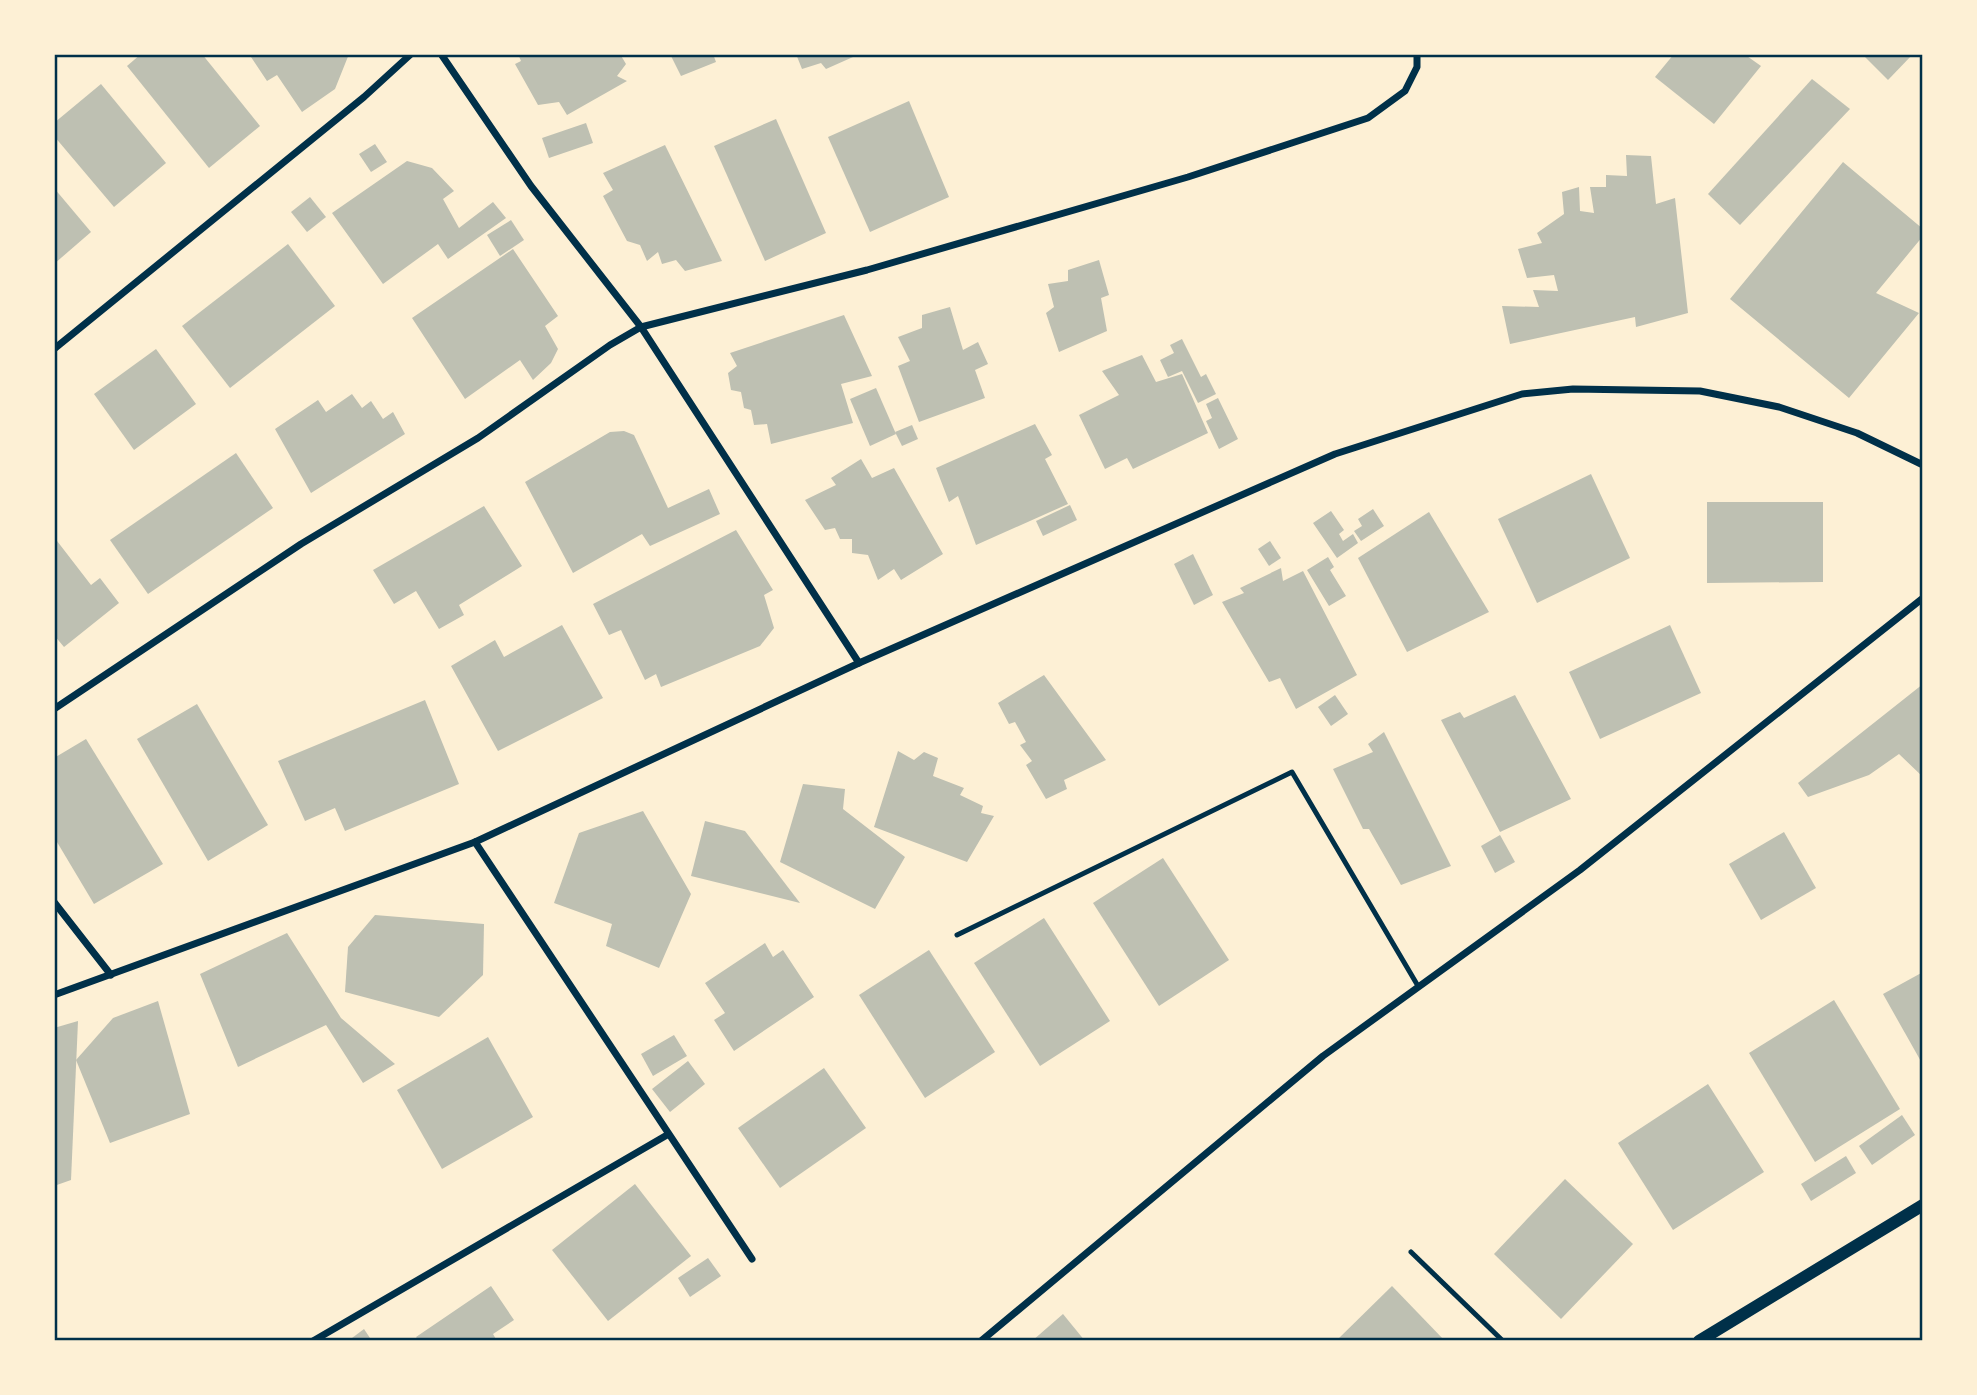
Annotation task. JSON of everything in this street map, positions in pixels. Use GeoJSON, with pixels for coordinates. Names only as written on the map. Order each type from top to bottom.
{"type":"FeatureCollection","features":[{"type":"Feature","properties":{"kind":"street"},"geometry":{"type":"LineString","coordinates":[[54,349],[364,97],[411,54]]}},
{"type":"Feature","properties":{"kind":"street"},"geometry":{"type":"LineString","coordinates":[[441,54],[531,186],[641,327],[859,663]]}},
{"type":"Feature","properties":{"kind":"street"},"geometry":{"type":"LineString","coordinates":[[54,709],[301,544],[478,438],[610,345],[641,327],[867,270],[1188,177],[1368,118],[1405,90],[1417,67],[1417,54]]}},
{"type":"Feature","properties":{"kind":"street"},"geometry":{"type":"LineString","coordinates":[[54,995],[475,842],[859,663],[1335,454],[1522,394],[1573,389],[1700,391],[1779,407],[1857,433],[1923,465]]}},
{"type":"Feature","properties":{"kind":"street"},"geometry":{"type":"LineString","coordinates":[[982,1341],[1264,1103],[1418,986],[1580,870],[1923,598]]}},
{"type":"Feature","properties":{"kind":"street"},"geometry":{"type":"LineString","coordinates":[[475,842],[667,1135],[752,1259]]}},
{"type":"Feature","properties":{"kind":"street"},"geometry":{"type":"LineString","coordinates":[[54,902],[111,975]]}},
{"type":"Feature","properties":{"kind":"street"},"geometry":{"type":"LineString","coordinates":[[313,1341],[667,1135]]}},
{"type":"Feature","properties":{"kind":"street"},"geometry":{"type":"LineString","coordinates":[[1699,1341],[1923,1205]]}},
{"type":"Feature","properties":{"kind":"lane"},"geometry":{"type":"LineString","coordinates":[[957,935],[1292,772],[1418,986]]}},
{"type":"Feature","properties":{"kind":"lane"},"geometry":{"type":"LineString","coordinates":[[1411,1252],[1503,1341]]}},
{"type":"Feature","properties":{"kind":"building"},"geometry":{"type":"Polygon","coordinates":[[[141,54],[202,54],[260,126],[209,168],[127,66],[141,54]]]}},
{"type":"Feature","properties":{"kind":"building"},"geometry":{"type":"Polygon","coordinates":[[[249,54],[349,54],[335,89],[302,112],[277,75],[267,81],[249,54]]]}},
{"type":"Feature","properties":{"kind":"building"},"geometry":{"type":"Polygon","coordinates":[[[518,54],[620,54],[626,64],[617,76],[627,81],[567,115],[559,102],[538,105],[515,64],[521,61],[518,54]]]}},
{"type":"Feature","properties":{"kind":"building"},"geometry":{"type":"Polygon","coordinates":[[[670,54],[713,54],[716,62],[681,76],[670,54]]]}},
{"type":"Feature","properties":{"kind":"building"},"geometry":{"type":"Polygon","coordinates":[[[796,54],[852,54],[853,57],[826,69],[821,63],[802,69],[796,54]]]}},
{"type":"Feature","properties":{"kind":"building"},"geometry":{"type":"Polygon","coordinates":[[[1674,54],[1744,54],[1761,66],[1714,124],[1655,77],[1674,54]]]}},
{"type":"Feature","properties":{"kind":"building"},"geometry":{"type":"Polygon","coordinates":[[[1862,54],[1913,54],[1888,80],[1862,54]]]}},
{"type":"Feature","properties":{"kind":"building"},"geometry":{"type":"Polygon","coordinates":[[[1812,79],[1850,109],[1740,225],[1708,194],[1812,79]]]}},
{"type":"Feature","properties":{"kind":"building"},"geometry":{"type":"Polygon","coordinates":[[[101,84],[166,163],[114,207],[54,136],[54,123],[101,84]]]}},
{"type":"Feature","properties":{"kind":"building"},"geometry":{"type":"Polygon","coordinates":[[[909,101],[949,197],[870,232],[828,137],[909,101]]]}},
{"type":"Feature","properties":{"kind":"building"},"geometry":{"type":"Polygon","coordinates":[[[776,119],[826,233],[765,261],[714,146],[776,119]]]}},
{"type":"Feature","properties":{"kind":"building"},"geometry":{"type":"Polygon","coordinates":[[[586,123],[593,143],[549,158],[542,138],[586,123]]]}},
{"type":"Feature","properties":{"kind":"building"},"geometry":{"type":"Polygon","coordinates":[[[375,144],[387,162],[371,172],[359,154],[375,144]]]}},
{"type":"Feature","properties":{"kind":"building"},"geometry":{"type":"Polygon","coordinates":[[[665,145],[722,261],[685,271],[676,260],[662,264],[658,252],[647,261],[640,245],[627,241],[603,196],[613,190],[603,173],[665,145]]]}},
{"type":"Feature","properties":{"kind":"building"},"geometry":{"type":"Polygon","coordinates":[[[1626,155],[1651,156],[1656,204],[1675,198],[1688,313],[1636,327],[1635,317],[1510,344],[1502,306],[1539,307],[1533,290],[1558,291],[1554,275],[1527,278],[1518,249],[1542,243],[1537,233],[1564,214],[1562,192],[1579,187],[1580,211],[1594,213],[1590,187],[1606,187],[1606,175],[1627,176],[1626,155]]]}},
{"type":"Feature","properties":{"kind":"building"},"geometry":{"type":"Polygon","coordinates":[[[407,161],[432,168],[454,191],[443,199],[459,228],[493,202],[506,218],[448,259],[438,244],[383,284],[332,213],[407,161]]]}},
{"type":"Feature","properties":{"kind":"building"},"geometry":{"type":"Polygon","coordinates":[[[1843,162],[1923,229],[1923,236],[1876,293],[1919,313],[1849,398],[1730,299],[1843,162]]]}},
{"type":"Feature","properties":{"kind":"building"},"geometry":{"type":"Polygon","coordinates":[[[54,188],[91,232],[54,264],[54,188]]]}},
{"type":"Feature","properties":{"kind":"building"},"geometry":{"type":"Polygon","coordinates":[[[310,197],[326,217],[307,232],[291,212],[310,197]]]}},
{"type":"Feature","properties":{"kind":"building"},"geometry":{"type":"Polygon","coordinates":[[[511,220],[524,240],[500,256],[487,235],[511,220]]]}},
{"type":"Feature","properties":{"kind":"building"},"geometry":{"type":"Polygon","coordinates":[[[288,244],[335,306],[230,388],[182,326],[288,244]]]}},
{"type":"Feature","properties":{"kind":"building"},"geometry":{"type":"Polygon","coordinates":[[[513,249],[558,316],[545,326],[558,349],[551,363],[533,380],[520,360],[465,399],[412,318],[513,249]]]}},
{"type":"Feature","properties":{"kind":"building"},"geometry":{"type":"Polygon","coordinates":[[[1099,260],[1109,295],[1101,298],[1107,331],[1059,352],[1046,313],[1054,307],[1048,284],[1068,281],[1068,270],[1099,260]]]}},
{"type":"Feature","properties":{"kind":"building"},"geometry":{"type":"Polygon","coordinates":[[[950,307],[963,350],[978,342],[988,364],[975,370],[985,398],[919,422],[898,366],[910,361],[898,337],[922,328],[922,315],[950,307]]]}},
{"type":"Feature","properties":{"kind":"building"},"geometry":{"type":"Polygon","coordinates":[[[844,315],[872,376],[841,384],[853,423],[771,444],[767,424],[754,425],[751,410],[744,408],[741,392],[731,390],[728,373],[737,366],[730,353],[844,315]]]}},
{"type":"Feature","properties":{"kind":"building"},"geometry":{"type":"Polygon","coordinates":[[[1182,339],[1201,377],[1206,374],[1216,394],[1198,403],[1182,371],[1168,377],[1160,360],[1174,353],[1170,345],[1182,339]]]}},
{"type":"Feature","properties":{"kind":"building"},"geometry":{"type":"Polygon","coordinates":[[[156,349],[196,404],[134,450],[94,394],[156,349]]]}},
{"type":"Feature","properties":{"kind":"building"},"geometry":{"type":"Polygon","coordinates":[[[1142,355],[1156,382],[1182,374],[1208,433],[1133,469],[1127,458],[1105,469],[1079,415],[1119,395],[1102,371],[1142,355]]]}},
{"type":"Feature","properties":{"kind":"building"},"geometry":{"type":"Polygon","coordinates":[[[876,388],[896,434],[870,446],[850,399],[876,388]]]}},
{"type":"Feature","properties":{"kind":"building"},"geometry":{"type":"Polygon","coordinates":[[[352,394],[362,408],[371,401],[383,419],[393,412],[405,434],[311,493],[275,429],[318,400],[326,412],[352,394]]]}},
{"type":"Feature","properties":{"kind":"building"},"geometry":{"type":"Polygon","coordinates":[[[1218,398],[1238,439],[1219,449],[1206,421],[1212,418],[1206,404],[1218,398]]]}},
{"type":"Feature","properties":{"kind":"building"},"geometry":{"type":"Polygon","coordinates":[[[1035,424],[1052,455],[1045,459],[1068,504],[976,545],[958,496],[949,502],[936,468],[1035,424]]]}},
{"type":"Feature","properties":{"kind":"building"},"geometry":{"type":"Polygon","coordinates":[[[912,425],[918,439],[902,446],[895,432],[912,425]]]}},
{"type":"Feature","properties":{"kind":"building"},"geometry":{"type":"Polygon","coordinates":[[[624,431],[634,435],[668,508],[709,489],[720,514],[650,546],[642,534],[573,573],[525,482],[610,432],[624,431]]]}},
{"type":"Feature","properties":{"kind":"building"},"geometry":{"type":"Polygon","coordinates":[[[236,453],[273,508],[148,594],[110,540],[236,453]]]}},
{"type":"Feature","properties":{"kind":"building"},"geometry":{"type":"Polygon","coordinates":[[[861,459],[872,478],[894,468],[943,554],[901,580],[894,569],[878,580],[868,555],[852,553],[852,539],[840,539],[835,528],[825,530],[805,500],[836,485],[831,478],[861,459]]]}},
{"type":"Feature","properties":{"kind":"building"},"geometry":{"type":"Polygon","coordinates":[[[1591,474],[1630,558],[1537,603],[1498,519],[1591,474]]]}},
{"type":"Feature","properties":{"kind":"building"},"geometry":{"type":"Polygon","coordinates":[[[1707,502],[1823,502],[1823,582],[1707,583],[1707,502]]]}},
{"type":"Feature","properties":{"kind":"building"},"geometry":{"type":"Polygon","coordinates":[[[1070,505],[1077,520],[1043,536],[1036,521],[1070,505]]]}},
{"type":"Feature","properties":{"kind":"building"},"geometry":{"type":"Polygon","coordinates":[[[484,506],[522,566],[459,605],[464,615],[439,629],[416,591],[394,604],[373,570],[484,506]]]}},
{"type":"Feature","properties":{"kind":"building"},"geometry":{"type":"Polygon","coordinates":[[[1373,509],[1384,526],[1361,541],[1354,531],[1362,526],[1358,519],[1373,509]]]}},
{"type":"Feature","properties":{"kind":"building"},"geometry":{"type":"Polygon","coordinates":[[[1331,511],[1344,530],[1339,534],[1343,541],[1353,534],[1358,543],[1337,558],[1313,523],[1331,511]]]}},
{"type":"Feature","properties":{"kind":"building"},"geometry":{"type":"Polygon","coordinates":[[[1429,512],[1489,612],[1407,652],[1358,558],[1429,512]]]}},
{"type":"Feature","properties":{"kind":"building"},"geometry":{"type":"Polygon","coordinates":[[[736,530],[773,590],[764,595],[774,628],[760,646],[661,687],[656,674],[645,680],[621,630],[609,635],[593,604],[736,530]]]}},
{"type":"Feature","properties":{"kind":"building"},"geometry":{"type":"Polygon","coordinates":[[[54,537],[91,585],[100,578],[119,603],[64,647],[54,635],[54,537]]]}},
{"type":"Feature","properties":{"kind":"building"},"geometry":{"type":"Polygon","coordinates":[[[1270,541],[1281,558],[1269,566],[1258,549],[1270,541]]]}},
{"type":"Feature","properties":{"kind":"building"},"geometry":{"type":"Polygon","coordinates":[[[1193,554],[1213,595],[1194,605],[1174,564],[1193,554]]]}},
{"type":"Feature","properties":{"kind":"building"},"geometry":{"type":"Polygon","coordinates":[[[1328,557],[1334,567],[1330,570],[1346,596],[1329,606],[1307,570],[1328,557]]]}},
{"type":"Feature","properties":{"kind":"building"},"geometry":{"type":"Polygon","coordinates":[[[1281,568],[1283,581],[1303,571],[1357,675],[1296,709],[1280,678],[1269,682],[1222,602],[1244,593],[1240,588],[1281,568]]]}},
{"type":"Feature","properties":{"kind":"building"},"geometry":{"type":"Polygon","coordinates":[[[562,625],[603,698],[498,751],[451,666],[495,640],[504,657],[562,625]]]}},
{"type":"Feature","properties":{"kind":"building"},"geometry":{"type":"Polygon","coordinates":[[[1670,625],[1701,693],[1600,739],[1569,672],[1670,625]]]}},
{"type":"Feature","properties":{"kind":"building"},"geometry":{"type":"Polygon","coordinates":[[[1044,675],[1106,760],[1064,780],[1067,789],[1046,799],[1026,765],[1032,761],[1020,745],[1026,742],[1015,722],[1009,724],[998,703],[1044,675]]]}},
{"type":"Feature","properties":{"kind":"building"},"geometry":{"type":"Polygon","coordinates":[[[1923,684],[1923,777],[1899,754],[1869,775],[1808,797],[1798,783],[1923,684]]]}},
{"type":"Feature","properties":{"kind":"building"},"geometry":{"type":"Polygon","coordinates":[[[1335,695],[1348,714],[1331,726],[1318,707],[1335,695]]]}},
{"type":"Feature","properties":{"kind":"building"},"geometry":{"type":"Polygon","coordinates":[[[1515,695],[1571,799],[1500,832],[1441,720],[1460,712],[1464,718],[1515,695]]]}},
{"type":"Feature","properties":{"kind":"building"},"geometry":{"type":"Polygon","coordinates":[[[425,700],[459,784],[345,831],[335,808],[305,821],[278,761],[425,700]]]}},
{"type":"Feature","properties":{"kind":"building"},"geometry":{"type":"Polygon","coordinates":[[[197,704],[268,825],[208,861],[137,739],[197,704]]]}},
{"type":"Feature","properties":{"kind":"building"},"geometry":{"type":"Polygon","coordinates":[[[1384,732],[1451,866],[1401,885],[1369,829],[1363,829],[1333,769],[1373,752],[1368,744],[1384,732]]]}},
{"type":"Feature","properties":{"kind":"building"},"geometry":{"type":"Polygon","coordinates":[[[86,739],[163,864],[94,904],[54,837],[54,758],[86,739]]]}},
{"type":"Feature","properties":{"kind":"building"},"geometry":{"type":"Polygon","coordinates":[[[898,751],[914,760],[924,752],[938,758],[933,776],[964,788],[960,795],[983,806],[981,813],[994,816],[967,862],[874,827],[898,751]]]}},
{"type":"Feature","properties":{"kind":"building"},"geometry":{"type":"Polygon","coordinates":[[[803,784],[845,789],[843,809],[905,857],[875,909],[780,862],[803,784]]]}},
{"type":"Feature","properties":{"kind":"building"},"geometry":{"type":"Polygon","coordinates":[[[643,811],[691,894],[659,968],[606,946],[612,924],[554,903],[579,833],[643,811]]]}},
{"type":"Feature","properties":{"kind":"building"},"geometry":{"type":"Polygon","coordinates":[[[705,821],[745,831],[800,903],[691,876],[705,821]]]}},
{"type":"Feature","properties":{"kind":"building"},"geometry":{"type":"Polygon","coordinates":[[[1784,832],[1816,888],[1761,920],[1729,864],[1784,832]]]}},
{"type":"Feature","properties":{"kind":"building"},"geometry":{"type":"Polygon","coordinates":[[[1500,835],[1515,862],[1495,873],[1481,846],[1500,835]]]}},
{"type":"Feature","properties":{"kind":"building"},"geometry":{"type":"Polygon","coordinates":[[[1163,858],[1229,960],[1159,1006],[1093,903],[1163,858]]]}},
{"type":"Feature","properties":{"kind":"building"},"geometry":{"type":"Polygon","coordinates":[[[375,915],[484,924],[483,975],[439,1017],[345,992],[348,947],[375,915]]]}},
{"type":"Feature","properties":{"kind":"building"},"geometry":{"type":"Polygon","coordinates":[[[1044,918],[1110,1021],[1040,1066],[974,963],[1044,918]]]}},
{"type":"Feature","properties":{"kind":"building"},"geometry":{"type":"Polygon","coordinates":[[[287,933],[341,1018],[395,1064],[363,1083],[326,1025],[238,1067],[200,974],[287,933]]]}},
{"type":"Feature","properties":{"kind":"building"},"geometry":{"type":"Polygon","coordinates":[[[765,943],[773,957],[783,950],[814,997],[734,1051],[714,1020],[725,1013],[705,983],[765,943]]]}},
{"type":"Feature","properties":{"kind":"building"},"geometry":{"type":"Polygon","coordinates":[[[929,950],[995,1052],[925,1098],[859,995],[929,950]]]}},
{"type":"Feature","properties":{"kind":"building"},"geometry":{"type":"Polygon","coordinates":[[[1923,972],[1923,1065],[1883,994],[1923,972]]]}},
{"type":"Feature","properties":{"kind":"building"},"geometry":{"type":"Polygon","coordinates":[[[1834,1000],[1900,1109],[1815,1162],[1749,1053],[1834,1000]]]}},
{"type":"Feature","properties":{"kind":"building"},"geometry":{"type":"Polygon","coordinates":[[[158,1001],[190,1114],[110,1143],[76,1060],[113,1018],[158,1001]]]}},
{"type":"Feature","properties":{"kind":"building"},"geometry":{"type":"Polygon","coordinates":[[[78,1021],[71,1180],[54,1186],[54,1028],[78,1021]]]}},
{"type":"Feature","properties":{"kind":"building"},"geometry":{"type":"Polygon","coordinates":[[[674,1035],[687,1056],[653,1076],[641,1054],[674,1035]]]}},
{"type":"Feature","properties":{"kind":"building"},"geometry":{"type":"Polygon","coordinates":[[[488,1037],[533,1117],[442,1169],[397,1090],[488,1037]]]}},
{"type":"Feature","properties":{"kind":"building"},"geometry":{"type":"Polygon","coordinates":[[[688,1061],[705,1084],[670,1112],[652,1089],[688,1061]]]}},
{"type":"Feature","properties":{"kind":"building"},"geometry":{"type":"Polygon","coordinates":[[[824,1068],[866,1128],[780,1188],[738,1128],[824,1068]]]}},
{"type":"Feature","properties":{"kind":"building"},"geometry":{"type":"Polygon","coordinates":[[[1708,1084],[1764,1172],[1673,1230],[1618,1143],[1708,1084]]]}},
{"type":"Feature","properties":{"kind":"building"},"geometry":{"type":"Polygon","coordinates":[[[1902,1115],[1915,1135],[1872,1165],[1859,1146],[1902,1115]]]}},
{"type":"Feature","properties":{"kind":"building"},"geometry":{"type":"Polygon","coordinates":[[[1846,1156],[1856,1173],[1811,1201],[1801,1184],[1846,1156]]]}},
{"type":"Feature","properties":{"kind":"building"},"geometry":{"type":"Polygon","coordinates":[[[1565,1179],[1633,1244],[1561,1319],[1494,1254],[1565,1179]]]}},
{"type":"Feature","properties":{"kind":"building"},"geometry":{"type":"Polygon","coordinates":[[[635,1184],[691,1256],[608,1321],[552,1250],[635,1184]]]}},
{"type":"Feature","properties":{"kind":"building"},"geometry":{"type":"Polygon","coordinates":[[[708,1258],[721,1276],[690,1297],[678,1278],[708,1258]]]}},
{"type":"Feature","properties":{"kind":"building"},"geometry":{"type":"Polygon","coordinates":[[[491,1286],[514,1320],[493,1334],[497,1341],[419,1341],[416,1337],[491,1286]]]}},
{"type":"Feature","properties":{"kind":"building"},"geometry":{"type":"Polygon","coordinates":[[[1392,1286],[1445,1341],[1336,1341],[1392,1286]]]}},
{"type":"Feature","properties":{"kind":"building"},"geometry":{"type":"Polygon","coordinates":[[[1063,1314],[1085,1341],[1032,1341],[1063,1314]]]}},
{"type":"Feature","properties":{"kind":"building"},"geometry":{"type":"Polygon","coordinates":[[[364,1329],[372,1341],[348,1341],[364,1329]]]}}]}
